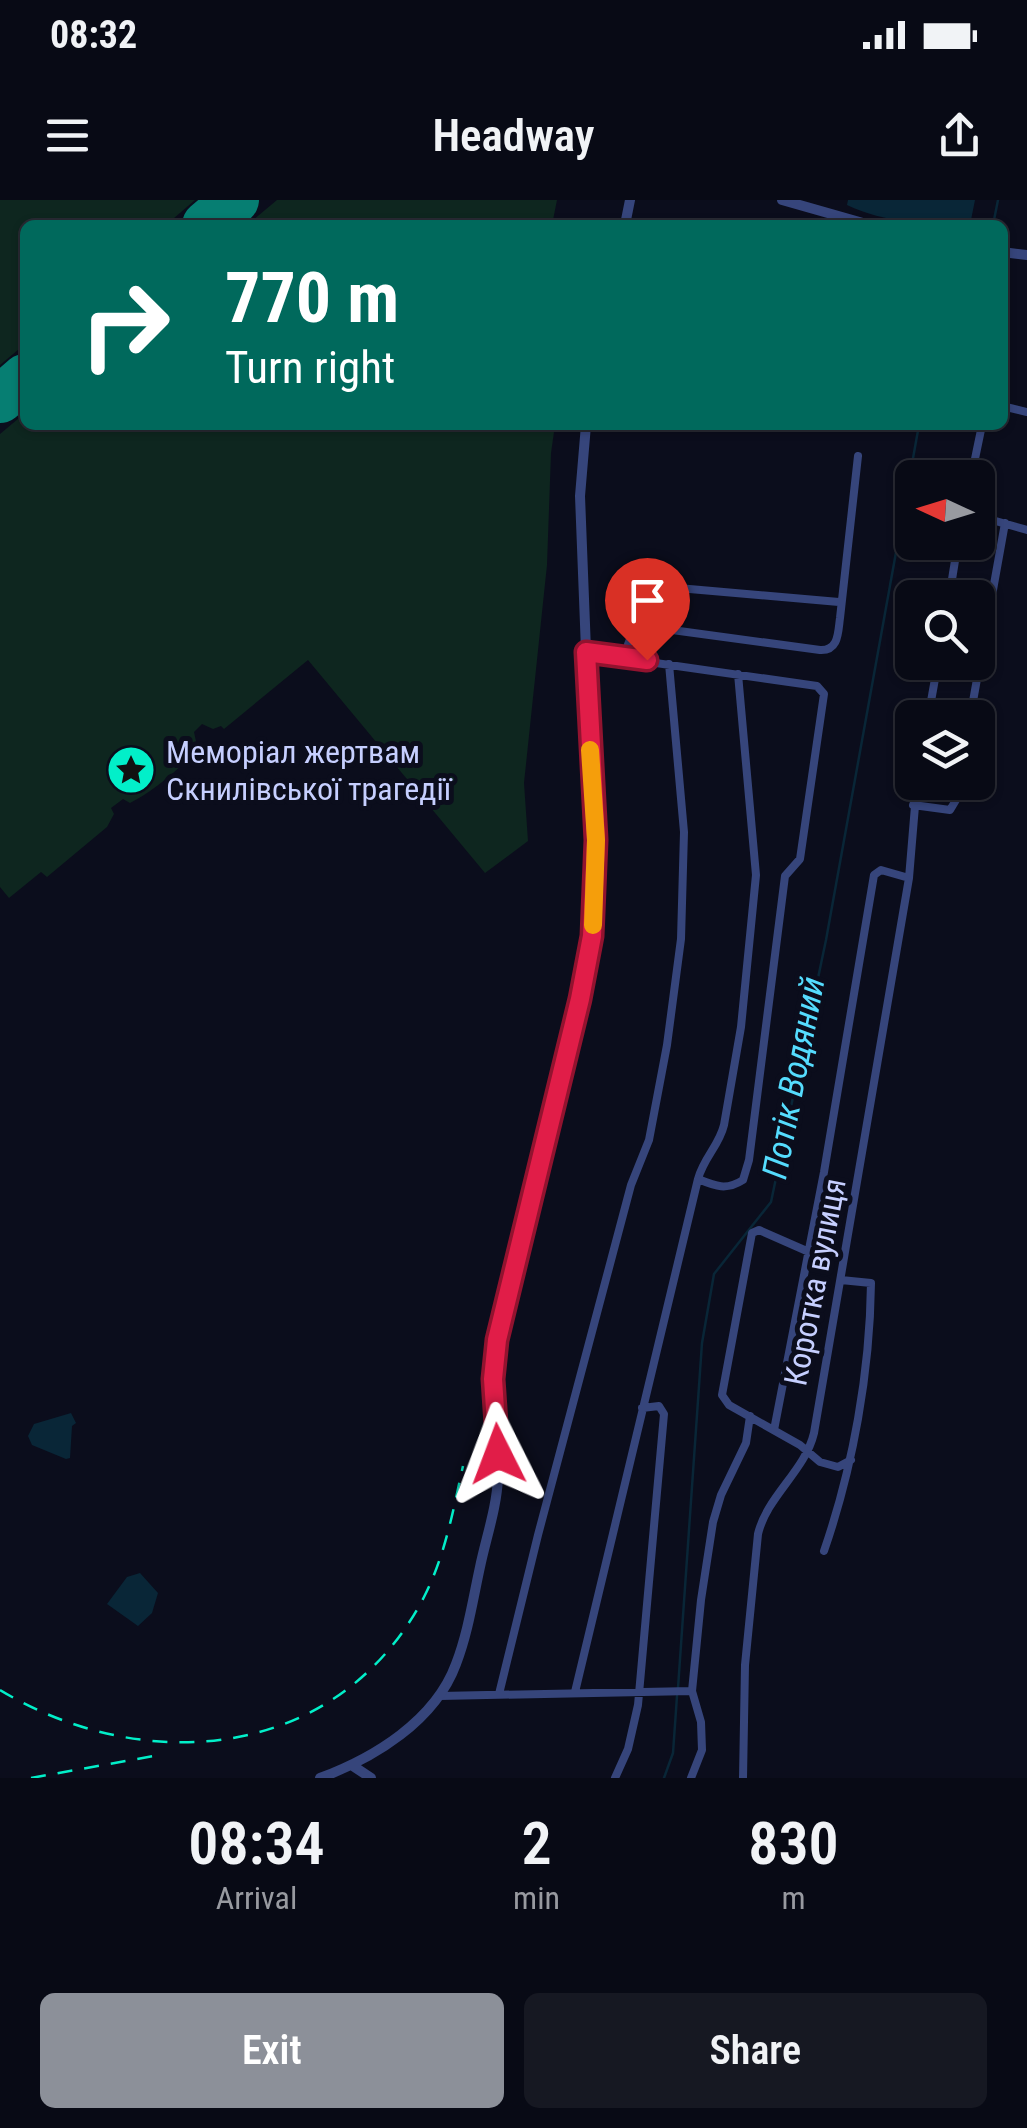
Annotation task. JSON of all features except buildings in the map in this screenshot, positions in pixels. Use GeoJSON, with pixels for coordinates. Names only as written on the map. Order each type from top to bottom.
{"type":"FeatureCollection","features":[{"type":"Feature","properties":{"kind":"street"},"geometry":{"type":"LineString","coordinates":[[782,200],[818,205],[857,220]]}},
{"type":"Feature","properties":{"kind":"street"},"geometry":{"type":"LineString","coordinates":[[320,1778],[376,1753],[440,1696],[465,1638],[498,1482],[493,1379],[497,1340],[592,936],[596,840],[580,496],[586,430]]}},
{"type":"Feature","properties":{"kind":"street"},"geometry":{"type":"LineString","coordinates":[[975,460],[981,430]]}},
{"type":"Feature","properties":{"kind":"street"},"geometry":{"type":"LineString","coordinates":[[625,657],[628,640],[637,630],[650,627],[826,651],[836,643],[858,456]]}},
{"type":"Feature","properties":{"kind":"street"},"geometry":{"type":"LineString","coordinates":[[995,520],[1027,530]]}},
{"type":"Feature","properties":{"kind":"street"},"geometry":{"type":"LineString","coordinates":[[973,700],[1005,523]]}},
{"type":"Feature","properties":{"kind":"street"},"geometry":{"type":"LineString","coordinates":[[655,586],[839,602]]}},
{"type":"Feature","properties":{"kind":"street"},"geometry":{"type":"LineString","coordinates":[[586,652],[817,686],[824,694],[800,859],[785,876],[749,1160],[743,1180],[733,1186],[722,1188],[698,1179]]}},
{"type":"Feature","properties":{"kind":"street"},"geometry":{"type":"LineString","coordinates":[[498,1694],[631,1186],[649,1140],[667,1045],[684,886],[684,832],[668,664]]}},
{"type":"Feature","properties":{"kind":"street"},"geometry":{"type":"LineString","coordinates":[[575,1692],[698,1179],[704,1157],[721,1138],[741,1027],[756,874],[738,674]]}},
{"type":"Feature","properties":{"kind":"street","name":"Коротка вулиця"},"geometry":{"type":"LineString","coordinates":[[743,1778],[745,1664],[758,1534],[764,1516],[807,1454],[814,1433],[909,878],[915,800]]}},
{"type":"Feature","properties":{"kind":"street"},"geometry":{"type":"LineString","coordinates":[[914,805],[950,810],[956,800]]}},
{"type":"Feature","properties":{"kind":"street"},"geometry":{"type":"LineString","coordinates":[[774,1430],[874,875],[881,870],[909,878]]}},
{"type":"Feature","properties":{"kind":"street"},"geometry":{"type":"LineString","coordinates":[[809,1252],[760,1230],[751,1236],[722,1395],[726,1402],[830,1466],[851,1460]]}},
{"type":"Feature","properties":{"kind":"street"},"geometry":{"type":"LineString","coordinates":[[824,1551],[851,1460],[871,1285],[841,1280]]}},
{"type":"Feature","properties":{"kind":"street"},"geometry":{"type":"LineString","coordinates":[[615,1778],[632,1735],[640,1690],[664,1414],[658,1406],[642,1408]]}},
{"type":"Feature","properties":{"kind":"street"},"geometry":{"type":"LineString","coordinates":[[691,1778],[702,1750],[703,1737],[692,1692],[700,1600],[714,1513],[746,1443],[750,1416]]}},
{"type":"Feature","properties":{"kind":"street"},"geometry":{"type":"LineString","coordinates":[[440,1696],[692,1692]]}},
{"type":"Feature","properties":{"kind":"street"},"geometry":{"type":"LineString","coordinates":[[353,1766],[371,1778]]}},
{"type":"Feature","properties":{"kind":"green space"},"geometry":{"type":"Polygon","coordinates":[[[0,200],[195,200],[172,220],[20,220],[20,348],[0,365],[0,200]]]}},
{"type":"Feature","properties":{"kind":"green space"},"geometry":{"type":"Polygon","coordinates":[[[277,200],[557,200],[553,220],[253,220],[277,200]]]}},
{"type":"Feature","properties":{"kind":"green space"},"geometry":{"type":"Polygon","coordinates":[[[20,417],[20,430],[554,430],[547,565],[524,783],[528,841],[485,873],[308,660],[224,729],[202,724],[194,732],[197,746],[176,770],[139,798],[130,803],[123,799],[111,808],[114,814],[107,827],[47,877],[41,872],[9,898],[0,887],[0,434],[20,417]]]}},
{"type":"Feature","properties":{"kind":"water"},"geometry":{"type":"Polygon","coordinates":[[[848,200],[975,200],[971,220],[900,220],[847,205],[848,200]]]}},
{"type":"Feature","properties":{"kind":"water"},"geometry":{"type":"Polygon","coordinates":[[[71,1413],[76,1423],[72,1426],[70,1458],[32,1445],[28,1436],[34,1424],[71,1413]]]}},
{"type":"Feature","properties":{"kind":"water"},"geometry":{"type":"Polygon","coordinates":[[[140,1573],[158,1593],[152,1613],[138,1626],[107,1604],[127,1577],[140,1573]]]}},
{"type":"Feature","properties":{"kind":"waterway","name":"Потік Водяний"},"geometry":{"type":"LineString","coordinates":[[994,220],[998,200]]}},
{"type":"Feature","properties":{"kind":"waterway","name":"Потік Водяний"},"geometry":{"type":"LineString","coordinates":[[678,1688],[702,1343],[714,1274],[771,1202],[826,940],[918,430]]}},
{"type":"Feature","properties":{"kind":"waterway","name":"Потік Водяний"},"geometry":{"type":"LineString","coordinates":[[664,1778],[673,1753],[677,1696]]}},
{"type":"Feature","properties":{"kind":"runway"},"geometry":{"type":"LineString","coordinates":[[212,220],[235,200]]}},
{"type":"Feature","properties":{"kind":"runway"},"geometry":{"type":"LineString","coordinates":[[0,399],[20,382]]}},
{"type":"Feature","properties":{"kind":"railway"},"geometry":{"type":"LineString","coordinates":[[0,1690],[57,1718],[116,1736],[176,1742],[235,1738],[291,1721],[342,1693],[387,1651],[424,1597],[448,1533],[463,1466]]}},
{"type":"Feature","properties":{"kind":"railway"},"geometry":{"type":"LineString","coordinates":[[31,1778],[159,1755]]}},
{"type":"Feature","properties":{"kind":"slow traffic"},"geometry":{"type":"LineString","coordinates":[[590,750],[596,840],[593,925]]}},
{"type":"Feature","properties":{"kind":"place","name":"Меморіал жертвам Скнилівської трагедії"},"geometry":{"type":"Point","coordinates":[131,770]}},
{"type":"Feature","properties":{"kind":"route"},"geometry":{"type":"LineString","coordinates":[[498,1454],[493,1379],[497,1340],[580,999],[596,901],[586,652],[647,660]]}}]}
